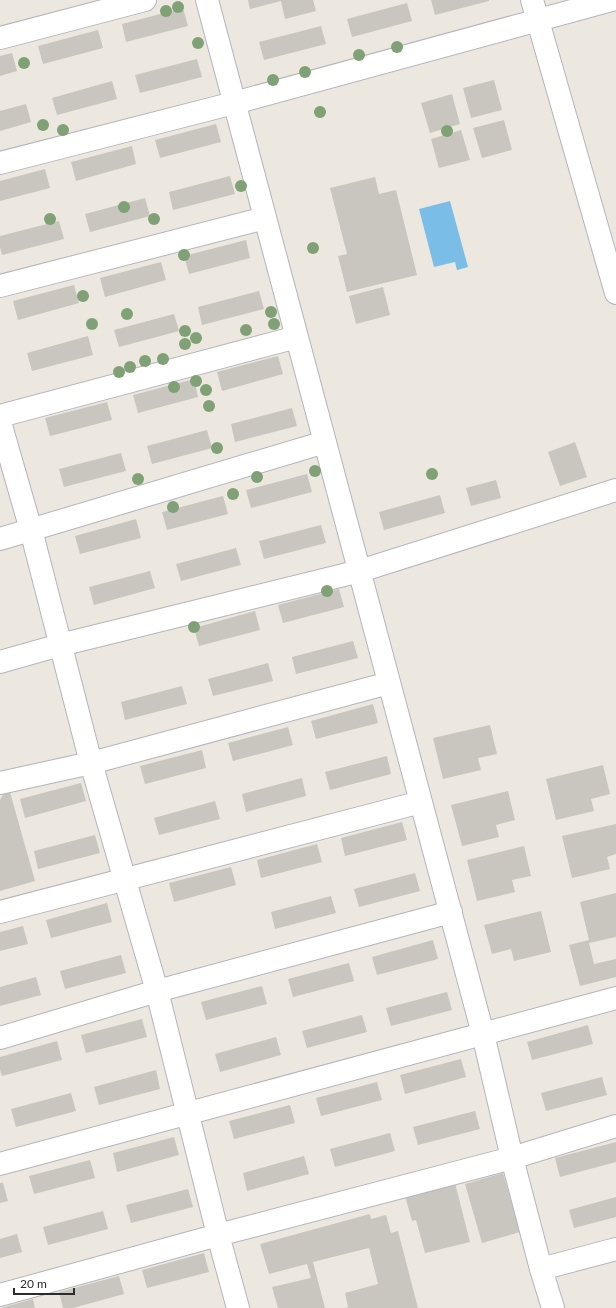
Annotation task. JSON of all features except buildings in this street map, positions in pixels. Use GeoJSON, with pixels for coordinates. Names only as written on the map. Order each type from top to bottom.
{"type":"FeatureCollection","features":[{"type":"Feature","properties":{"kind":"street"},"geometry":{"type":"LineString","coordinates":[[0,38],[145,0]]}},
{"type":"Feature","properties":{"kind":"street"},"geometry":{"type":"LineString","coordinates":[[207,0],[451,912],[483,1034],[512,1158],[541,1269],[553,1308]]}},
{"type":"Feature","properties":{"kind":"street"},"geometry":{"type":"LineString","coordinates":[[0,163],[234,103],[534,10],[612,0]]}},
{"type":"Feature","properties":{"kind":"street"},"geometry":{"type":"LineString","coordinates":[[534,10],[616,293]]}},
{"type":"Feature","properties":{"kind":"street"},"geometry":{"type":"LineString","coordinates":[[0,286],[266,218]]}},
{"type":"Feature","properties":{"kind":"street"},"geometry":{"type":"LineString","coordinates":[[0,416],[297,337]]}},
{"type":"Feature","properties":{"kind":"street"},"geometry":{"type":"LineString","coordinates":[[0,422],[31,530],[91,763],[157,991],[218,1235],[238,1308]]}},
{"type":"Feature","properties":{"kind":"street"},"geometry":{"type":"LineString","coordinates":[[0,539],[325,442]]}},
{"type":"Feature","properties":{"kind":"street"},"geometry":{"type":"LineString","coordinates":[[0,662],[60,645],[360,571],[616,490]]}},
{"type":"Feature","properties":{"kind":"street"},"geometry":{"type":"LineString","coordinates":[[0,783],[91,763],[389,683]]}},
{"type":"Feature","properties":{"kind":"street"},"geometry":{"type":"LineString","coordinates":[[0,912],[421,802]]}},
{"type":"Feature","properties":{"kind":"street"},"geometry":{"type":"LineString","coordinates":[[0,1038],[157,991],[451,912]]}},
{"type":"Feature","properties":{"kind":"street"},"geometry":{"type":"LineString","coordinates":[[0,1164],[616,998]]}},
{"type":"Feature","properties":{"kind":"street"},"geometry":{"type":"LineString","coordinates":[[0,1295],[218,1235],[512,1158],[616,1126]]}},
{"type":"Feature","properties":{"kind":"street"},"geometry":{"type":"LineString","coordinates":[[541,1269],[616,1250]]}},
{"type":"Feature","properties":{"kind":"water"},"geometry":{"type":"Polygon","coordinates":[[[450,201],[468,267],[457,270],[455,262],[434,267],[419,209],[450,201]]]}}]}
